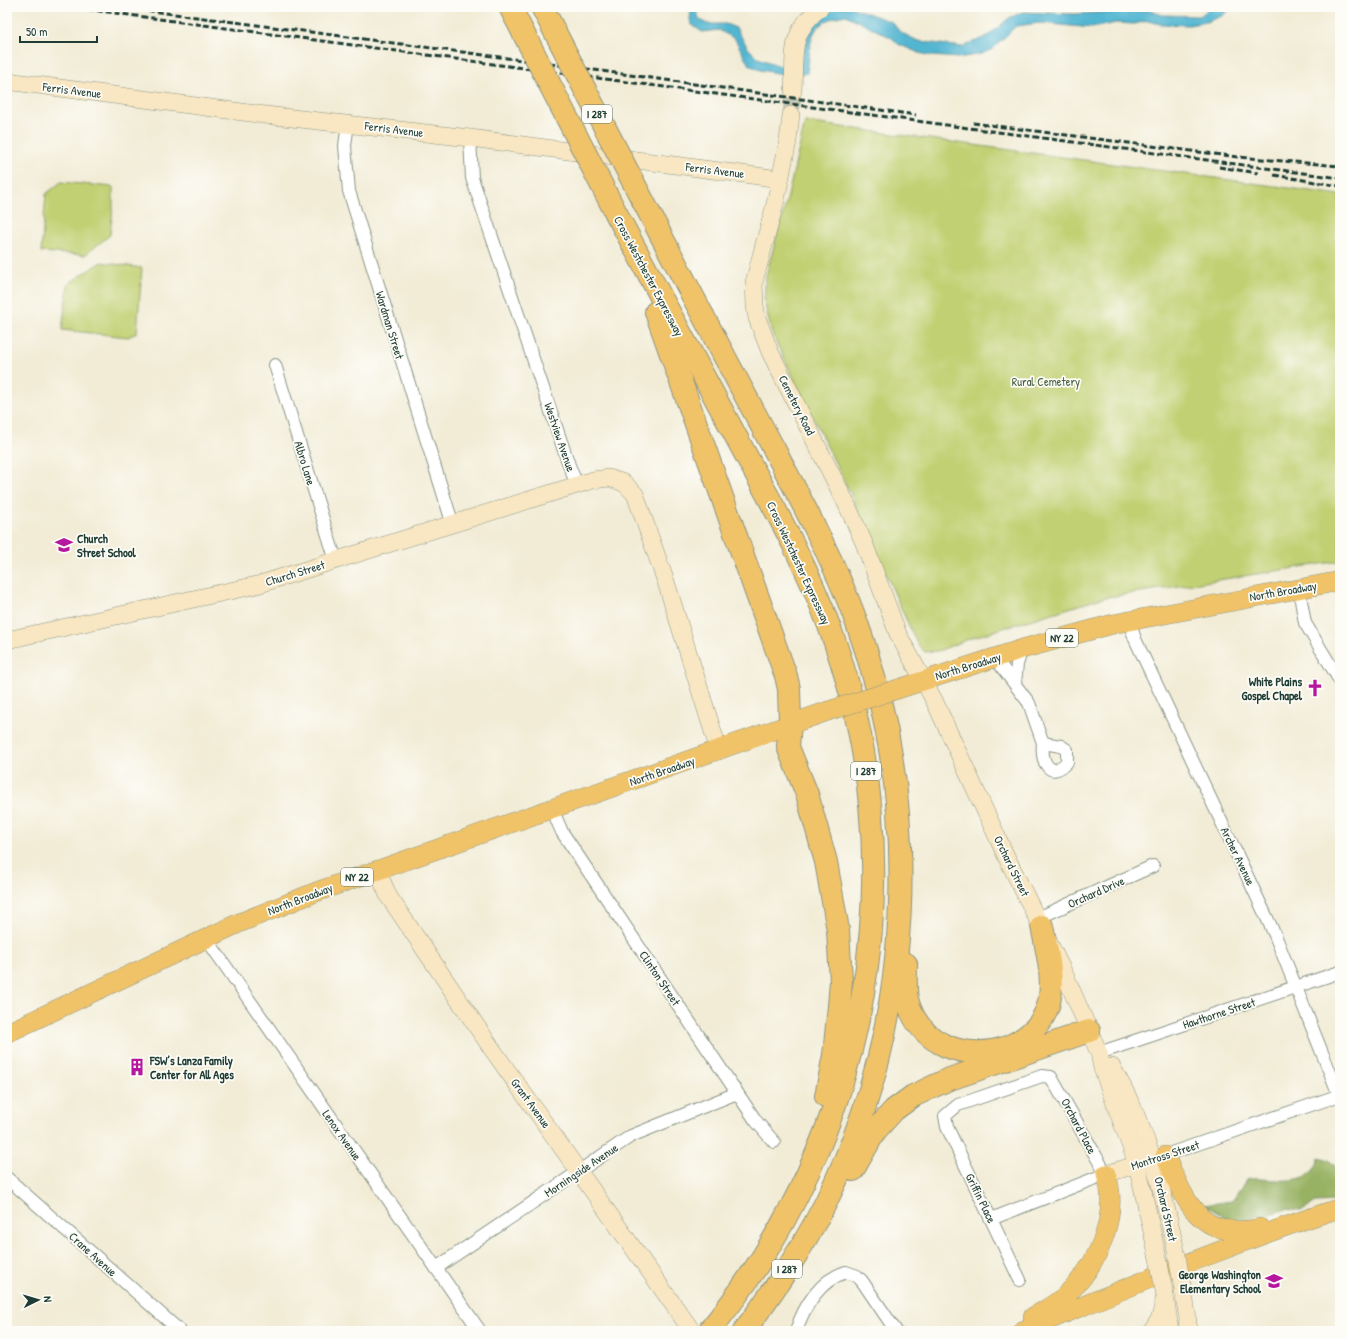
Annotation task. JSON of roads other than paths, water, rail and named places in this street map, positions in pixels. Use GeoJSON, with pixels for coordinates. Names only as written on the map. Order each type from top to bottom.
{"type":"FeatureCollection","features":[{"type":"Feature","properties":{"kind":"highway","name":"Cross Westchester Expressway"},"geometry":{"type":"LineString","coordinates":[[510,7],[620,221],[758,478],[815,591],[829,625],[846,676],[865,764],[872,824],[874,879],[871,946],[862,1006],[852,1052],[830,1122],[808,1173],[775,1236],[745,1283],[709,1331]]}},
{"type":"Feature","properties":{"kind":"highway","name":"I 287"},"geometry":{"type":"LineString","coordinates":[[542,7],[824,547],[845,592],[860,633],[881,705],[895,784],[901,873],[897,947],[889,1004],[872,1078],[852,1138],[825,1204],[794,1257],[744,1331]]}},
{"type":"Feature","properties":{"kind":"highway"},"geometry":{"type":"LineString","coordinates":[[620,221],[658,317],[786,676],[789,689],[790,723],[788,747],[807,794],[833,893],[838,930],[841,981],[837,1028],[826,1096],[816,1127],[775,1236]]}},
{"type":"Feature","properties":{"kind":"highway"},"geometry":{"type":"LineString","coordinates":[[1003,1049],[1023,1038],[1032,1031],[1039,1022],[1049,1003],[1052,979],[1040,922]]}},
{"type":"Feature","properties":{"kind":"highway"},"geometry":{"type":"LineString","coordinates":[[897,947],[906,962],[906,989],[911,1009],[930,1036],[950,1048],[964,1052],[981,1053],[1003,1049],[1087,1026]]}},
{"type":"Feature","properties":{"kind":"highway"},"geometry":{"type":"LineString","coordinates":[[825,1204],[841,1192],[865,1146],[879,1127],[894,1110],[913,1096],[947,1080],[1087,1026]]}},
{"type":"Feature","properties":{"kind":"main road","name":"North Broadway"},"geometry":{"type":"LineString","coordinates":[[7,1033],[206,938],[316,892],[719,751],[790,723],[1022,649],[1129,621],[1340,581]]}},
{"type":"Feature","properties":{"kind":"main road"},"geometry":{"type":"LineString","coordinates":[[1159,1157],[1185,1200],[1194,1211],[1209,1223],[1222,1229],[1246,1230],[1331,1211]]}},
{"type":"Feature","properties":{"kind":"main road"},"geometry":{"type":"LineString","coordinates":[[1018,1331],[1026,1321],[1068,1294],[1086,1273],[1094,1260],[1108,1223],[1111,1199],[1110,1185],[1106,1174]]}},
{"type":"Feature","properties":{"kind":"main road"},"geometry":{"type":"LineString","coordinates":[[1022,1331],[1224,1248],[1331,1211]]}},
{"type":"Feature","properties":{"kind":"main road"},"geometry":{"type":"LineString","coordinates":[[1052,1331],[1250,1251],[1340,1221]]}},
{"type":"Feature","properties":{"kind":"street"},"geometry":{"type":"LineString","coordinates":[[793,86],[796,36],[804,24],[821,7]]}},
{"type":"Feature","properties":{"kind":"street","name":"Ferris Avenue"},"geometry":{"type":"LineString","coordinates":[[7,81],[265,116],[348,123],[780,179]]}},
{"type":"Feature","properties":{"kind":"street","name":"Cemetery Road"},"geometry":{"type":"LineString","coordinates":[[791,115],[788,141],[776,200],[754,282],[754,306],[770,352],[846,503],[864,543],[898,634],[923,680]]}},
{"type":"Feature","properties":{"kind":"street","name":"Wardman Street"},"geometry":{"type":"LineString","coordinates":[[348,123],[345,146],[349,191],[453,525]]}},
{"type":"Feature","properties":{"kind":"street","name":"Westview Avenue"},"geometry":{"type":"LineString","coordinates":[[470,138],[472,178],[568,465],[577,485],[602,478],[609,478],[624,483],[635,494],[666,582],[719,751]]}},
{"type":"Feature","properties":{"kind":"street","name":"Albro Lane"},"geometry":{"type":"LineString","coordinates":[[275,366],[336,561]]}},
{"type":"Feature","properties":{"kind":"street","name":"Church Street"},"geometry":{"type":"LineString","coordinates":[[7,640],[229,592],[336,561],[577,485]]}},
{"type":"Feature","properties":{"kind":"street"},"geometry":{"type":"LineString","coordinates":[[1299,589],[1305,623],[1340,681]]}},
{"type":"Feature","properties":{"kind":"street","name":"Archer Avenue"},"geometry":{"type":"LineString","coordinates":[[1129,621],[1134,639],[1275,935],[1298,987],[1340,1095]]}},
{"type":"Feature","properties":{"kind":"street"},"geometry":{"type":"LineString","coordinates":[[1015,683],[1017,667],[1022,649]]}},
{"type":"Feature","properties":{"kind":"street"},"geometry":{"type":"LineString","coordinates":[[995,658],[1029,703],[1043,743]]}},
{"type":"Feature","properties":{"kind":"street","name":"Orchard Street"},"geometry":{"type":"LineString","coordinates":[[923,680],[1040,922],[1099,1054],[1102,1068],[1137,1164],[1159,1263],[1170,1331]]}},
{"type":"Feature","properties":{"kind":"street","name":"Clinton Street"},"geometry":{"type":"LineString","coordinates":[[552,810],[562,832],[737,1093],[762,1129],[774,1142]]}},
{"type":"Feature","properties":{"kind":"street","name":"Orchard Drive"},"geometry":{"type":"LineString","coordinates":[[1040,922],[1153,866]]}},
{"type":"Feature","properties":{"kind":"street","name":"Grant Avenue"},"geometry":{"type":"LineString","coordinates":[[376,870],[386,891],[398,910],[492,1049],[692,1331]]}},
{"type":"Feature","properties":{"kind":"street","name":"Lenox Avenue"},"geometry":{"type":"LineString","coordinates":[[206,938],[480,1331]]}},
{"type":"Feature","properties":{"kind":"street","name":"Hawthorne Street"},"geometry":{"type":"LineString","coordinates":[[1099,1054],[1340,972]]}},
{"type":"Feature","properties":{"kind":"street","name":"Orchard Street"},"geometry":{"type":"LineString","coordinates":[[1099,1054],[1110,1064],[1159,1157],[1161,1183],[1177,1256],[1189,1327]]}},
{"type":"Feature","properties":{"kind":"street","name":"Griffin Place"},"geometry":{"type":"LineString","coordinates":[[1020,1280],[947,1127],[945,1116],[958,1104],[1042,1076],[1051,1077]]}},
{"type":"Feature","properties":{"kind":"street","name":"Orchard Place"},"geometry":{"type":"LineString","coordinates":[[1051,1077],[1055,1081],[1095,1157],[1106,1174]]}},
{"type":"Feature","properties":{"kind":"street","name":"Morningside Avenue"},"geometry":{"type":"LineString","coordinates":[[436,1268],[631,1136],[737,1093]]}},
{"type":"Feature","properties":{"kind":"street","name":"Montross Street"},"geometry":{"type":"LineString","coordinates":[[991,1219],[1106,1174],[1340,1095]]}},
{"type":"Feature","properties":{"kind":"street","name":"Crane Avenue"},"geometry":{"type":"LineString","coordinates":[[7,1178],[180,1331]]}},
{"type":"Feature","properties":{"kind":"street"},"geometry":{"type":"LineString","coordinates":[[796,1331],[800,1318],[817,1292],[832,1278],[846,1272],[857,1276],[862,1281],[896,1331]]}},
{"type":"Feature","properties":{"kind":"street"},"geometry":{"type":"LineString","coordinates":[[1152,1331],[1160,1318],[1165,1296]]}},
{"type":"Feature","properties":{"kind":"water"},"geometry":{"type":"Polygon","coordinates":[[[691,7],[696,7],[699,19],[707,24],[726,24],[736,28],[748,48],[758,58],[786,68],[800,65],[807,37],[817,20],[828,10],[837,7],[851,7],[892,22],[900,32],[918,41],[962,47],[988,36],[1009,18],[1023,12],[1074,14],[1148,10],[1163,15],[1200,16],[1211,7],[1233,7],[1222,16],[1206,22],[1189,25],[1160,24],[1148,21],[1134,24],[1116,23],[1092,28],[1040,23],[1016,26],[993,49],[981,54],[958,58],[932,56],[919,53],[898,44],[892,38],[846,15],[824,22],[817,28],[813,34],[811,42],[807,73],[788,75],[760,70],[749,65],[735,39],[719,30],[702,32],[692,25],[690,20],[691,7]]]}},
{"type":"Feature","properties":{"kind":"tunnel"},"geometry":{"type":"LineString","coordinates":[[791,115],[793,91]]}},
{"type":"Feature","properties":{"kind":"railway"},"geometry":{"type":"LineString","coordinates":[[70,7],[1340,178]]}},
{"type":"Feature","properties":{"kind":"railway"},"geometry":{"type":"LineString","coordinates":[[121,7],[522,60],[916,115]]}},
{"type":"Feature","properties":{"kind":"railway"},"geometry":{"type":"LineString","coordinates":[[973,123],[1238,157],[1340,166]]}},
{"type":"Feature","properties":{"kind":"railway"},"geometry":{"type":"LineString","coordinates":[[1219,167],[1258,173]]}},
{"type":"Feature","properties":{"kind":"railway"},"geometry":{"type":"LineString","coordinates":[[1274,175],[1340,186]]}},
{"type":"Feature","properties":{"kind":"place","name":"Church Street School"},"geometry":{"type":"Point","coordinates":[64,545]}},
{"type":"Feature","properties":{"kind":"place","name":"White Plains Gospel Chapel"},"geometry":{"type":"Point","coordinates":[1315,688]}},
{"type":"Feature","properties":{"kind":"place","name":"FSW’s Lanza Family Center for All Ages"},"geometry":{"type":"Point","coordinates":[137,1067]}},
{"type":"Feature","properties":{"kind":"place","name":"George Washington Elementary School"},"geometry":{"type":"Point","coordinates":[1274,1281]}},
{"type":"Feature","properties":{"kind":"park label","name":"Rural Cemetery"},"geometry":{"type":"Point","coordinates":[1046,381]}}]}
